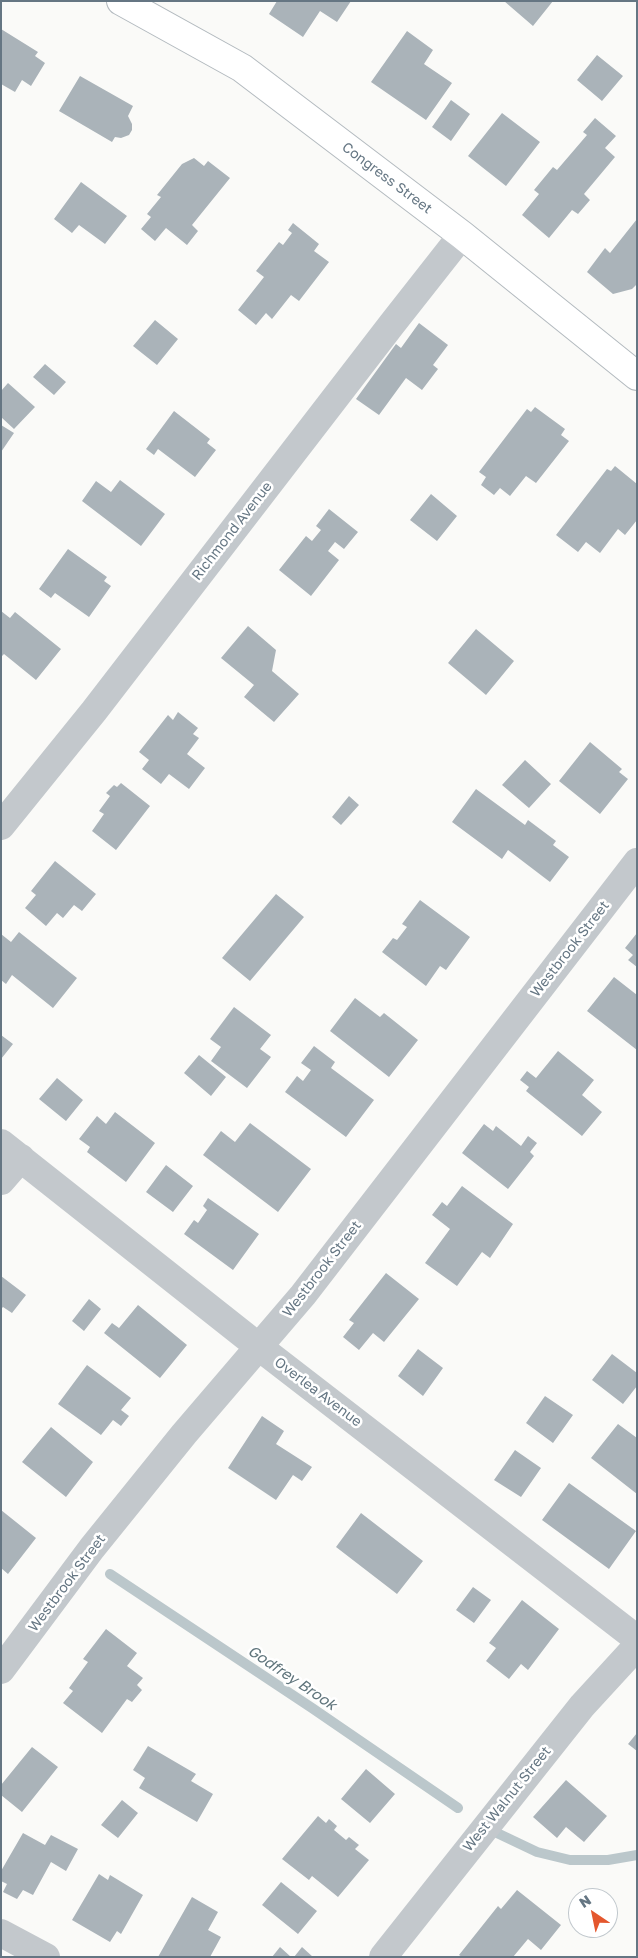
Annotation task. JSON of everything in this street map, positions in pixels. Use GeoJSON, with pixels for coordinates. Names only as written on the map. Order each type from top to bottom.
{"type":"FeatureCollection","features":[{"type":"Feature","properties":{"kind":"main road","name":"Congress Street"},"geometry":{"type":"LineString","coordinates":[[121,1],[242,68],[462,235],[637,376]]}},
{"type":"Feature","properties":{"kind":"street","name":"Richmond Avenue"},"geometry":{"type":"LineString","coordinates":[[1,826],[94,711],[462,235]]}},
{"type":"Feature","properties":{"kind":"street","name":"Westbrook Street"},"geometry":{"type":"LineString","coordinates":[[1,1670],[92,1548],[184,1434],[303,1295],[637,862]]}},
{"type":"Feature","properties":{"kind":"street","name":"Overlea Avenue"},"geometry":{"type":"LineString","coordinates":[[11,1151],[259,1347],[637,1639]]}},
{"type":"Feature","properties":{"kind":"street"},"geometry":{"type":"LineString","coordinates":[[1,1182],[11,1151]]}},
{"type":"Feature","properties":{"kind":"street","name":"West Walnut Street"},"geometry":{"type":"LineString","coordinates":[[383,1957],[582,1706],[637,1646]]}},
{"type":"Feature","properties":{"kind":"street"},"geometry":{"type":"LineString","coordinates":[[1,1933],[46,1957]]}},
{"type":"Feature","properties":{"kind":"building"},"geometry":{"type":"Polygon","coordinates":[[[277,1],[351,1],[337,22],[320,11],[303,37],[269,14],[277,1]]]}},
{"type":"Feature","properties":{"kind":"building"},"geometry":{"type":"Polygon","coordinates":[[[504,1],[553,1],[533,26],[504,1]]]}},
{"type":"Feature","properties":{"kind":"building"},"geometry":{"type":"Polygon","coordinates":[[[1,29],[38,52],[35,56],[45,63],[31,86],[22,80],[15,92],[1,84],[1,29]]]}},
{"type":"Feature","properties":{"kind":"building"},"geometry":{"type":"Polygon","coordinates":[[[407,31],[433,50],[424,64],[452,83],[426,120],[371,82],[407,31]]]}},
{"type":"Feature","properties":{"kind":"building"},"geometry":{"type":"Polygon","coordinates":[[[597,55],[623,76],[602,101],[577,80],[597,55]]]}},
{"type":"Feature","properties":{"kind":"building"},"geometry":{"type":"Polygon","coordinates":[[[80,76],[133,106],[128,116],[132,124],[132,130],[129,135],[121,138],[115,137],[112,142],[59,111],[80,76]]]}},
{"type":"Feature","properties":{"kind":"building"},"geometry":{"type":"Polygon","coordinates":[[[451,100],[470,114],[451,141],[432,127],[451,100]]]}},
{"type":"Feature","properties":{"kind":"building"},"geometry":{"type":"Polygon","coordinates":[[[502,113],[540,142],[506,186],[468,156],[502,113]]]}},
{"type":"Feature","properties":{"kind":"building"},"geometry":{"type":"Polygon","coordinates":[[[595,118],[616,136],[605,148],[615,157],[584,194],[590,200],[578,214],[572,210],[549,238],[522,215],[539,194],[534,190],[553,167],[557,170],[587,135],[583,132],[595,118]]]}},
{"type":"Feature","properties":{"kind":"building"},"geometry":{"type":"Polygon","coordinates":[[[194,158],[204,166],[208,161],[230,178],[192,225],[198,231],[187,245],[166,228],[155,241],[141,229],[151,217],[147,214],[161,197],[157,195],[182,164],[194,158]]]}},
{"type":"Feature","properties":{"kind":"building"},"geometry":{"type":"Polygon","coordinates":[[[81,182],[127,216],[105,244],[79,225],[72,233],[54,219],[81,182]]]}},
{"type":"Feature","properties":{"kind":"building"},"geometry":{"type":"Polygon","coordinates":[[[637,219],[637,284],[632,289],[613,294],[587,272],[605,248],[610,253],[637,219]]]}},
{"type":"Feature","properties":{"kind":"building"},"geometry":{"type":"Polygon","coordinates":[[[293,223],[319,244],[314,251],[329,262],[299,301],[291,295],[272,319],[266,313],[256,325],[238,310],[264,277],[256,271],[279,242],[283,245],[292,233],[288,230],[293,223]]]}},
{"type":"Feature","properties":{"kind":"building"},"geometry":{"type":"Polygon","coordinates":[[[155,320],[178,339],[157,365],[133,346],[155,320]]]}},
{"type":"Feature","properties":{"kind":"building"},"geometry":{"type":"Polygon","coordinates":[[[419,323],[448,345],[433,365],[438,369],[422,390],[406,378],[379,415],[356,399],[396,344],[401,348],[419,323]]]}},
{"type":"Feature","properties":{"kind":"building"},"geometry":{"type":"Polygon","coordinates":[[[45,364],[66,382],[54,395],[33,377],[45,364]]]}},
{"type":"Feature","properties":{"kind":"building"},"geometry":{"type":"Polygon","coordinates":[[[8,383],[35,407],[14,429],[1,417],[1,391],[8,383]]]}},
{"type":"Feature","properties":{"kind":"building"},"geometry":{"type":"Polygon","coordinates":[[[535,407],[565,429],[561,435],[569,441],[536,483],[526,476],[510,496],[500,488],[494,495],[481,485],[486,477],[479,472],[527,409],[531,412],[535,407]]]}},
{"type":"Feature","properties":{"kind":"building"},"geometry":{"type":"Polygon","coordinates":[[[174,411],[210,439],[207,443],[216,450],[195,477],[158,449],[154,455],[146,449],[174,411]]]}},
{"type":"Feature","properties":{"kind":"building"},"geometry":{"type":"Polygon","coordinates":[[[1,425],[14,433],[1,452],[1,425]]]}},
{"type":"Feature","properties":{"kind":"building"},"geometry":{"type":"Polygon","coordinates":[[[615,466],[637,484],[637,520],[625,535],[618,529],[600,553],[586,542],[578,552],[556,535],[607,469],[611,471],[615,466]]]}},
{"type":"Feature","properties":{"kind":"building"},"geometry":{"type":"Polygon","coordinates":[[[120,480],[165,514],[141,546],[82,501],[96,481],[111,492],[120,480]]]}},
{"type":"Feature","properties":{"kind":"building"},"geometry":{"type":"Polygon","coordinates":[[[431,494],[457,516],[437,541],[410,520],[431,494]]]}},
{"type":"Feature","properties":{"kind":"building"},"geometry":{"type":"Polygon","coordinates":[[[329,509],[358,532],[344,549],[335,542],[328,551],[339,560],[311,596],[279,570],[306,536],[312,541],[321,530],[316,526],[329,509]]]}},
{"type":"Feature","properties":{"kind":"building"},"geometry":{"type":"Polygon","coordinates":[[[68,549],[107,577],[104,581],[111,586],[89,617],[55,593],[51,598],[39,589],[68,549]]]}},
{"type":"Feature","properties":{"kind":"building"},"geometry":{"type":"Polygon","coordinates":[[[1,611],[10,618],[15,612],[61,649],[36,680],[4,654],[1,657],[1,611]]]}},
{"type":"Feature","properties":{"kind":"building"},"geometry":{"type":"Polygon","coordinates":[[[248,626],[276,650],[272,671],[299,694],[274,722],[244,697],[254,685],[221,658],[248,626]]]}},
{"type":"Feature","properties":{"kind":"building"},"geometry":{"type":"Polygon","coordinates":[[[476,629],[514,661],[486,695],[448,663],[476,629]]]}},
{"type":"Feature","properties":{"kind":"building"},"geometry":{"type":"Polygon","coordinates":[[[178,712],[198,728],[193,734],[199,738],[187,754],[205,768],[189,789],[169,774],[161,784],[142,769],[149,760],[139,752],[168,715],[173,720],[178,712]]]}},
{"type":"Feature","properties":{"kind":"building"},"geometry":{"type":"Polygon","coordinates":[[[590,742],[622,769],[619,772],[628,779],[600,814],[559,781],[590,742]]]}},
{"type":"Feature","properties":{"kind":"building"},"geometry":{"type":"Polygon","coordinates":[[[525,760],[551,784],[529,808],[502,785],[525,760]]]}},
{"type":"Feature","properties":{"kind":"building"},"geometry":{"type":"Polygon","coordinates":[[[121,783],[150,806],[116,850],[92,831],[104,814],[99,811],[110,796],[106,793],[114,785],[117,787],[121,783]]]}},
{"type":"Feature","properties":{"kind":"building"},"geometry":{"type":"Polygon","coordinates":[[[476,789],[525,825],[528,820],[556,841],[553,845],[569,857],[550,882],[508,850],[502,859],[452,822],[476,789]]]}},
{"type":"Feature","properties":{"kind":"building"},"geometry":{"type":"Polygon","coordinates":[[[349,796],[359,805],[341,825],[332,817],[349,796]]]}},
{"type":"Feature","properties":{"kind":"building"},"geometry":{"type":"Polygon","coordinates":[[[55,861],[96,894],[82,911],[74,905],[63,918],[57,913],[46,926],[25,908],[36,895],[31,891],[55,861]]]}},
{"type":"Feature","properties":{"kind":"building"},"geometry":{"type":"Polygon","coordinates":[[[276,894],[304,917],[250,981],[222,958],[276,894]]]}},
{"type":"Feature","properties":{"kind":"building"},"geometry":{"type":"Polygon","coordinates":[[[420,900],[470,937],[446,970],[440,966],[426,986],[382,952],[393,938],[397,940],[407,927],[402,924],[420,900]]]}},
{"type":"Feature","properties":{"kind":"building"},"geometry":{"type":"Polygon","coordinates":[[[19,932],[77,978],[53,1008],[12,975],[6,984],[1,980],[1,934],[11,942],[19,932]]]}},
{"type":"Feature","properties":{"kind":"building"},"geometry":{"type":"Polygon","coordinates":[[[637,933],[637,967],[628,960],[633,955],[625,948],[637,933]]]}},
{"type":"Feature","properties":{"kind":"building"},"geometry":{"type":"Polygon","coordinates":[[[614,977],[637,995],[637,1050],[587,1011],[614,977]]]}},
{"type":"Feature","properties":{"kind":"building"},"geometry":{"type":"Polygon","coordinates":[[[355,998],[380,1017],[384,1013],[418,1040],[389,1077],[330,1031],[355,998]]]}},
{"type":"Feature","properties":{"kind":"building"},"geometry":{"type":"Polygon","coordinates":[[[234,1007],[271,1035],[260,1049],[271,1057],[247,1088],[211,1061],[221,1047],[210,1039],[234,1007]]]}},
{"type":"Feature","properties":{"kind":"building"},"geometry":{"type":"Polygon","coordinates":[[[1,1035],[13,1044],[1,1059],[1,1035]]]}},
{"type":"Feature","properties":{"kind":"building"},"geometry":{"type":"Polygon","coordinates":[[[314,1046],[335,1062],[331,1068],[374,1100],[346,1137],[285,1092],[297,1076],[303,1081],[311,1070],[301,1063],[314,1046]]]}},
{"type":"Feature","properties":{"kind":"building"},"geometry":{"type":"Polygon","coordinates":[[[558,1051],[594,1080],[582,1095],[602,1112],[582,1136],[526,1091],[529,1087],[520,1080],[527,1071],[536,1078],[558,1051]]]}},
{"type":"Feature","properties":{"kind":"building"},"geometry":{"type":"Polygon","coordinates":[[[199,1055],[226,1077],[211,1096],[184,1073],[199,1055]]]}},
{"type":"Feature","properties":{"kind":"building"},"geometry":{"type":"Polygon","coordinates":[[[57,1078],[83,1100],[66,1121],[39,1099],[57,1078]]]}},
{"type":"Feature","properties":{"kind":"building"},"geometry":{"type":"Polygon","coordinates":[[[115,1112],[155,1143],[126,1182],[87,1152],[90,1147],[79,1139],[97,1116],[106,1124],[115,1112]]]}},
{"type":"Feature","properties":{"kind":"building"},"geometry":{"type":"Polygon","coordinates":[[[250,1123],[311,1169],[278,1212],[203,1155],[221,1131],[235,1142],[250,1123]]]}},
{"type":"Feature","properties":{"kind":"building"},"geometry":{"type":"Polygon","coordinates":[[[484,1124],[493,1131],[496,1126],[521,1146],[528,1136],[537,1143],[530,1152],[534,1156],[508,1189],[462,1153],[484,1124]]]}},
{"type":"Feature","properties":{"kind":"building"},"geometry":{"type":"Polygon","coordinates":[[[166,1165],[193,1186],[173,1212],[146,1192],[166,1165]]]}},
{"type":"Feature","properties":{"kind":"building"},"geometry":{"type":"Polygon","coordinates":[[[462,1186],[513,1224],[490,1258],[482,1252],[457,1286],[425,1263],[450,1229],[432,1215],[442,1202],[447,1206],[462,1186]]]}},
{"type":"Feature","properties":{"kind":"building"},"geometry":{"type":"Polygon","coordinates":[[[208,1198],[259,1234],[233,1270],[184,1234],[194,1220],[198,1223],[207,1210],[203,1206],[208,1198]]]}},
{"type":"Feature","properties":{"kind":"building"},"geometry":{"type":"Polygon","coordinates":[[[386,1273],[419,1299],[384,1342],[373,1333],[359,1350],[343,1337],[354,1323],[349,1320],[386,1273]]]}},
{"type":"Feature","properties":{"kind":"building"},"geometry":{"type":"Polygon","coordinates":[[[1,1276],[26,1295],[12,1313],[3,1307],[1,1309],[1,1276]]]}},
{"type":"Feature","properties":{"kind":"building"},"geometry":{"type":"Polygon","coordinates":[[[89,1299],[101,1309],[84,1331],[72,1321],[89,1299]]]}},
{"type":"Feature","properties":{"kind":"building"},"geometry":{"type":"Polygon","coordinates":[[[138,1305],[187,1345],[160,1378],[104,1333],[112,1323],[119,1328],[138,1305]]]}},
{"type":"Feature","properties":{"kind":"building"},"geometry":{"type":"Polygon","coordinates":[[[418,1349],[443,1368],[423,1396],[398,1376],[418,1349]]]}},
{"type":"Feature","properties":{"kind":"building"},"geometry":{"type":"Polygon","coordinates":[[[612,1354],[637,1373],[637,1386],[623,1404],[592,1380],[612,1354]]]}},
{"type":"Feature","properties":{"kind":"building"},"geometry":{"type":"Polygon","coordinates":[[[87,1365],[131,1398],[121,1410],[129,1416],[121,1426],[113,1420],[101,1435],[58,1404],[87,1365]]]}},
{"type":"Feature","properties":{"kind":"building"},"geometry":{"type":"Polygon","coordinates":[[[545,1396],[573,1415],[553,1443],[526,1423],[545,1396]]]}},
{"type":"Feature","properties":{"kind":"building"},"geometry":{"type":"Polygon","coordinates":[[[262,1416],[284,1431],[276,1444],[312,1467],[302,1481],[293,1475],[276,1500],[228,1468],[262,1416]]]}},
{"type":"Feature","properties":{"kind":"building"},"geometry":{"type":"Polygon","coordinates":[[[618,1424],[637,1438],[637,1494],[591,1458],[618,1424]]]}},
{"type":"Feature","properties":{"kind":"building"},"geometry":{"type":"Polygon","coordinates":[[[51,1427],[93,1462],[66,1497],[22,1462],[51,1427]]]}},
{"type":"Feature","properties":{"kind":"building"},"geometry":{"type":"Polygon","coordinates":[[[515,1450],[541,1468],[521,1497],[494,1480],[515,1450]]]}},
{"type":"Feature","properties":{"kind":"building"},"geometry":{"type":"Polygon","coordinates":[[[569,1483],[636,1531],[609,1569],[542,1520],[569,1483]]]}},
{"type":"Feature","properties":{"kind":"building"},"geometry":{"type":"Polygon","coordinates":[[[1,1510],[36,1538],[8,1574],[1,1568],[1,1510]]]}},
{"type":"Feature","properties":{"kind":"building"},"geometry":{"type":"Polygon","coordinates":[[[361,1513],[423,1561],[397,1594],[336,1547],[361,1513]]]}},
{"type":"Feature","properties":{"kind":"building"},"geometry":{"type":"Polygon","coordinates":[[[473,1587],[491,1600],[474,1623],[456,1610],[473,1587]]]}},
{"type":"Feature","properties":{"kind":"building"},"geometry":{"type":"Polygon","coordinates":[[[522,1600],[559,1629],[528,1670],[521,1664],[509,1679],[486,1661],[496,1648],[489,1643],[522,1600]]]}},
{"type":"Feature","properties":{"kind":"building"},"geometry":{"type":"Polygon","coordinates":[[[106,1629],[137,1653],[127,1666],[143,1678],[137,1685],[142,1690],[132,1702],[127,1699],[102,1733],[63,1703],[73,1691],[69,1688],[88,1662],[83,1659],[106,1629]]]}},
{"type":"Feature","properties":{"kind":"building"},"geometry":{"type":"Polygon","coordinates":[[[637,1733],[637,1751],[628,1744],[637,1733]]]}},
{"type":"Feature","properties":{"kind":"building"},"geometry":{"type":"Polygon","coordinates":[[[148,1746],[196,1774],[191,1781],[213,1794],[197,1822],[139,1788],[145,1778],[133,1770],[148,1746]]]}},
{"type":"Feature","properties":{"kind":"building"},"geometry":{"type":"Polygon","coordinates":[[[32,1747],[58,1767],[22,1812],[1,1795],[1,1785],[32,1747]]]}},
{"type":"Feature","properties":{"kind":"building"},"geometry":{"type":"Polygon","coordinates":[[[366,1769],[395,1794],[370,1823],[341,1799],[366,1769]]]}},
{"type":"Feature","properties":{"kind":"building"},"geometry":{"type":"Polygon","coordinates":[[[566,1780],[607,1816],[584,1842],[566,1827],[557,1838],[533,1817],[566,1780]]]}},
{"type":"Feature","properties":{"kind":"building"},"geometry":{"type":"Polygon","coordinates":[[[122,1800],[138,1813],[118,1838],[101,1825],[122,1800]]]}},
{"type":"Feature","properties":{"kind":"building"},"geometry":{"type":"Polygon","coordinates":[[[318,1816],[326,1823],[329,1819],[337,1826],[334,1830],[346,1840],[349,1837],[359,1845],[355,1849],[369,1860],[338,1897],[312,1876],[309,1880],[282,1859],[318,1816]]]}},
{"type":"Feature","properties":{"kind":"building"},"geometry":{"type":"Polygon","coordinates":[[[23,1833],[45,1845],[51,1835],[78,1849],[66,1871],[51,1862],[33,1895],[23,1890],[17,1899],[3,1892],[7,1884],[1,1881],[1,1871],[23,1833]]]}},
{"type":"Feature","properties":{"kind":"building"},"geometry":{"type":"Polygon","coordinates":[[[99,1874],[108,1880],[110,1875],[143,1895],[121,1934],[117,1931],[110,1942],[72,1920],[99,1874]]]}},
{"type":"Feature","properties":{"kind":"building"},"geometry":{"type":"Polygon","coordinates":[[[281,1882],[317,1911],[298,1934],[262,1905],[281,1882]]]}},
{"type":"Feature","properties":{"kind":"building"},"geometry":{"type":"Polygon","coordinates":[[[517,1890],[561,1925],[541,1950],[528,1939],[513,1957],[462,1957],[459,1955],[498,1906],[501,1909],[517,1890]]]}},
{"type":"Feature","properties":{"kind":"building"},"geometry":{"type":"Polygon","coordinates":[[[192,1897],[218,1912],[208,1930],[221,1937],[210,1957],[158,1957],[192,1897]]]}},
{"type":"Feature","properties":{"kind":"building"},"geometry":{"type":"Polygon","coordinates":[[[280,1947],[291,1957],[272,1957],[280,1947]]]}},
{"type":"Feature","properties":{"kind":"building"},"geometry":{"type":"Polygon","coordinates":[[[302,1947],[313,1957],[294,1957],[302,1947]]]}},
{"type":"Feature","properties":{"kind":"waterway","name":"Godfrey Brook"},"geometry":{"type":"LineString","coordinates":[[110,1574],[312,1708],[458,1808]]}},
{"type":"Feature","properties":{"kind":"waterway","name":"Godfrey Brook"},"geometry":{"type":"LineString","coordinates":[[497,1833],[537,1852],[570,1860],[608,1860],[637,1855]]}}]}
